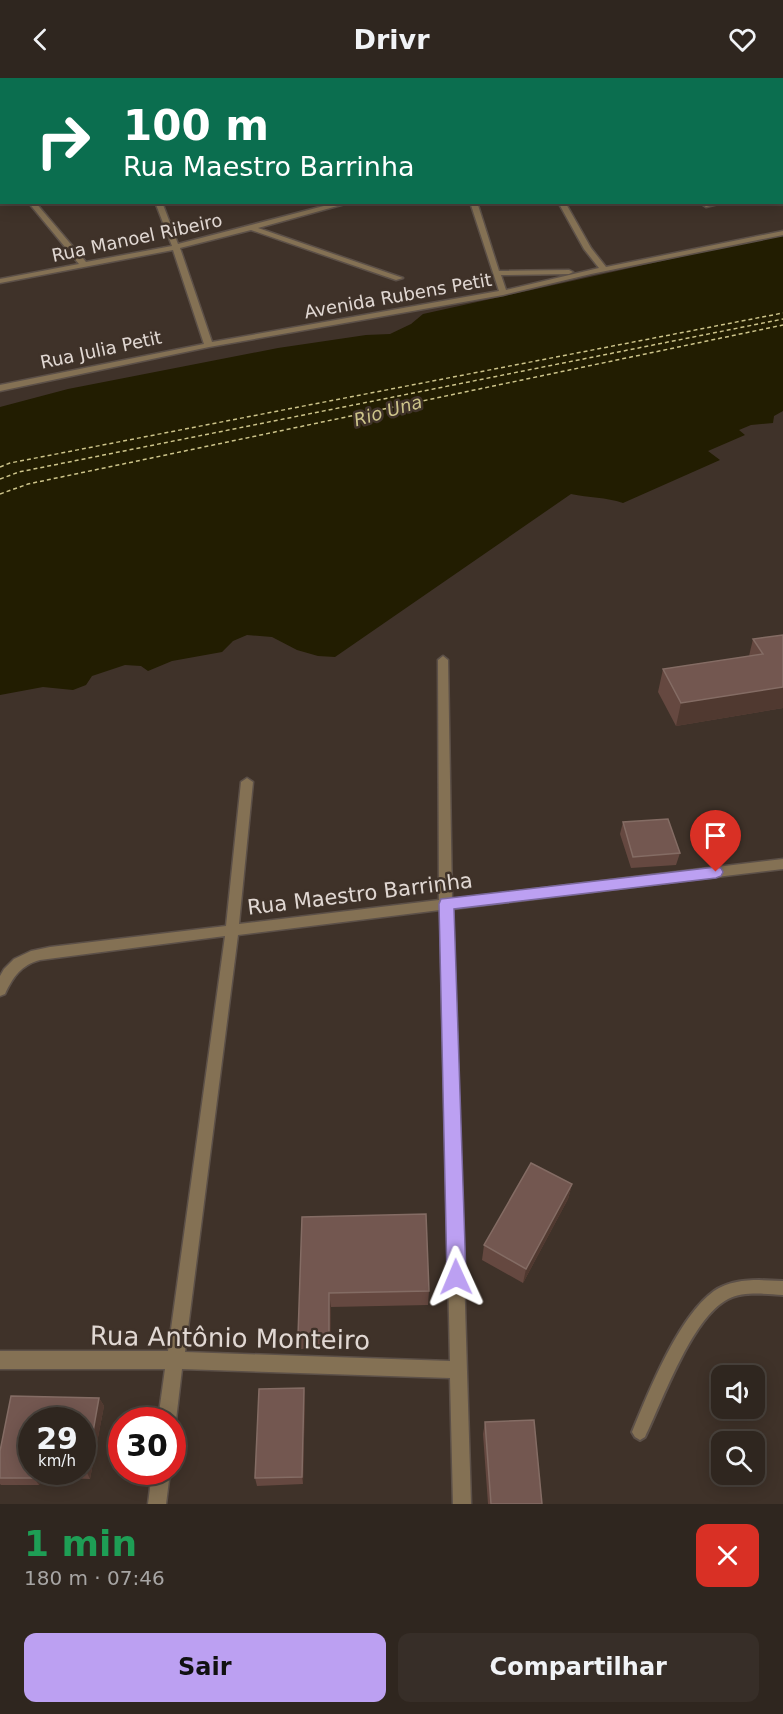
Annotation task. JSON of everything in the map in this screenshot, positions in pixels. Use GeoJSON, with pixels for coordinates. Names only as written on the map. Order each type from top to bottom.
{"type":"FeatureCollection","features":[{"type":"Feature","properties":{"kind":"street"},"geometry":{"type":"LineString","coordinates":[[33,204],[84,265]]}},
{"type":"Feature","properties":{"kind":"street"},"geometry":{"type":"LineString","coordinates":[[159,204],[209,345]]}},
{"type":"Feature","properties":{"kind":"street","name":"Rua Manoel Ribeiro"},"geometry":{"type":"LineString","coordinates":[[0,281],[176,247],[254,229],[342,204]]}},
{"type":"Feature","properties":{"kind":"street"},"geometry":{"type":"LineString","coordinates":[[474,204],[503,293]]}},
{"type":"Feature","properties":{"kind":"street"},"geometry":{"type":"LineString","coordinates":[[562,204],[588,249],[604,269]]}},
{"type":"Feature","properties":{"kind":"street"},"geometry":{"type":"LineString","coordinates":[[706,205],[712,204]]}},
{"type":"Feature","properties":{"kind":"street"},"geometry":{"type":"LineString","coordinates":[[254,229],[399,278]]}},
{"type":"Feature","properties":{"kind":"street","name":"Avenida Rubens Petit"},"geometry":{"type":"LineString","coordinates":[[209,345],[503,293],[604,269],[783,233]]}},
{"type":"Feature","properties":{"kind":"street","name":"Avenida Rubens Petit"},"geometry":{"type":"LineString","coordinates":[[496,273],[591,272]]}},
{"type":"Feature","properties":{"kind":"street","name":"Rua Julia Petit"},"geometry":{"type":"LineString","coordinates":[[0,388],[209,345]]}},
{"type":"Feature","properties":{"kind":"street"},"geometry":{"type":"LineString","coordinates":[[443,660],[446,904],[462,1504]]}},
{"type":"Feature","properties":{"kind":"street"},"geometry":{"type":"LineString","coordinates":[[169,1407],[232,932],[246,782]]}},
{"type":"Feature","properties":{"kind":"street","name":"Rua Maestro Barrinha"},"geometry":{"type":"LineString","coordinates":[[0,990],[9,970],[17,962],[50,952],[232,932],[783,864]]}},
{"type":"Feature","properties":{"kind":"street","name":"Rua Antônio Monteiro"},"geometry":{"type":"LineString","coordinates":[[0,1360],[174,1360],[459,1370]]}},
{"type":"Feature","properties":{"kind":"street"},"geometry":{"type":"LineString","coordinates":[[157,1504],[159,1485]]}},
{"type":"Feature","properties":{"kind":"lane"},"geometry":{"type":"LineString","coordinates":[[640,1432],[686,1336],[707,1307],[720,1295],[733,1289],[783,1288]]}},
{"type":"Feature","properties":{"kind":"water","name":"Rio Una"},"geometry":{"type":"Polygon","coordinates":[[[783,236],[783,411],[774,416],[773,423],[751,425],[739,430],[745,435],[708,451],[720,460],[623,503],[571,494],[335,657],[318,656],[297,650],[272,637],[247,635],[233,641],[222,652],[172,661],[148,671],[141,666],[125,665],[92,676],[86,685],[73,690],[43,687],[0,695],[0,407],[68,389],[278,348],[366,335],[390,334],[411,324],[423,314],[783,236]]]}},
{"type":"Feature","properties":{"kind":"building"},"geometry":{"type":"Polygon","coordinates":[[[783,635],[783,687],[681,703],[663,669],[763,654],[753,639],[783,635]]]}},
{"type":"Feature","properties":{"kind":"building"},"geometry":{"type":"Polygon","coordinates":[[[668,819],[680,853],[633,857],[623,822],[668,819]]]}},
{"type":"Feature","properties":{"kind":"building"},"geometry":{"type":"Polygon","coordinates":[[[531,1163],[572,1184],[526,1269],[484,1245],[531,1163]]]}},
{"type":"Feature","properties":{"kind":"building"},"geometry":{"type":"Polygon","coordinates":[[[426,1214],[429,1291],[329,1293],[329,1335],[298,1336],[302,1217],[426,1214]]]}},
{"type":"Feature","properties":{"kind":"building"},"geometry":{"type":"Polygon","coordinates":[[[304,1388],[302,1477],[255,1478],[259,1389],[304,1388]]]}},
{"type":"Feature","properties":{"kind":"building"},"geometry":{"type":"Polygon","coordinates":[[[11,1396],[99,1398],[96,1415],[96,1407],[18,1407],[18,1478],[0,1478],[0,1451],[11,1396]]]}},
{"type":"Feature","properties":{"kind":"building"},"geometry":{"type":"Polygon","coordinates":[[[534,1420],[542,1504],[491,1504],[485,1422],[534,1420]]]}},
{"type":"Feature","properties":{"kind":"ferry route"},"geometry":{"type":"LineString","coordinates":[[0,467],[10,463],[783,313]]}},
{"type":"Feature","properties":{"kind":"ferry route"},"geometry":{"type":"LineString","coordinates":[[0,479],[19,472],[783,319]]}},
{"type":"Feature","properties":{"kind":"ferry route"},"geometry":{"type":"LineString","coordinates":[[0,494],[28,484],[783,325]]}},
{"type":"Feature","properties":{"kind":"route"},"geometry":{"type":"LineString","coordinates":[[456,1277],[446,904],[716,872]]}}]}
